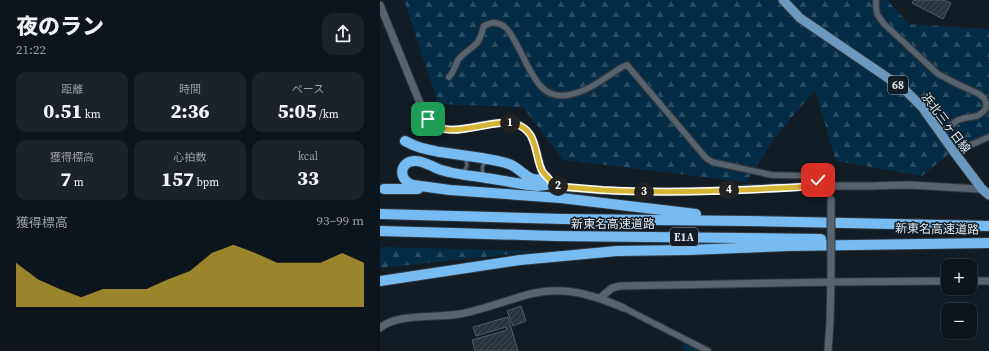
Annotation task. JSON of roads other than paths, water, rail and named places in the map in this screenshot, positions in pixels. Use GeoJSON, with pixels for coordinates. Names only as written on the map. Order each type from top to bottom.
{"type":"FeatureCollection","features":[{"type":"Feature","properties":{"kind":"highway"},"geometry":{"type":"LineString","coordinates":[[405,141],[419,148],[510,164],[529,178],[534,180],[542,179],[550,181]]}},
{"type":"Feature","properties":{"kind":"highway"},"geometry":{"type":"LineString","coordinates":[[450,190],[409,183],[403,176],[403,168],[410,162],[418,161],[440,170],[456,174],[528,185],[544,186],[550,181]]}},
{"type":"Feature","properties":{"kind":"highway"},"geometry":{"type":"LineString","coordinates":[[382,189],[450,190],[561,198],[747,221]]}},
{"type":"Feature","properties":{"kind":"highway","name":"新東名高速道路"},"geometry":{"type":"LineString","coordinates":[[380,214],[563,219],[989,226]]}},
{"type":"Feature","properties":{"kind":"highway","name":"新東名高速道路"},"geometry":{"type":"LineString","coordinates":[[380,231],[556,236],[789,238],[989,243]]}},
{"type":"Feature","properties":{"kind":"highway"},"geometry":{"type":"LineString","coordinates":[[380,281],[520,260],[617,251],[788,246],[989,243]]}},
{"type":"Feature","properties":{"kind":"main road","name":"浜北三ヶ日線"},"geometry":{"type":"LineString","coordinates":[[783,0],[800,18],[904,89],[922,107],[954,152],[987,191]]}},
{"type":"Feature","properties":{"kind":"street"},"geometry":{"type":"LineString","coordinates":[[876,0],[878,14],[884,24],[938,74],[979,94],[984,98],[986,108],[978,116],[958,120],[940,133]]}},
{"type":"Feature","properties":{"kind":"street"},"geometry":{"type":"LineString","coordinates":[[380,5],[424,113],[430,122],[435,126],[446,130],[504,122],[519,125],[532,137],[542,170],[550,181],[578,188],[649,192],[820,186],[906,185],[987,191]]}},
{"type":"Feature","properties":{"kind":"street"},"geometry":{"type":"LineString","coordinates":[[449,77],[453,73],[458,61],[480,39],[484,26],[494,22],[501,24],[507,29],[517,45],[536,81],[546,91],[556,95],[568,95],[578,92],[588,88],[627,65],[706,158],[712,162],[772,175],[816,176],[820,186]]}},
{"type":"Feature","properties":{"kind":"street"},"geometry":{"type":"LineString","coordinates":[[954,152],[989,137]]}},
{"type":"Feature","properties":{"kind":"street"},"geometry":{"type":"LineString","coordinates":[[828,351],[831,278],[831,186]]}},
{"type":"Feature","properties":{"kind":"street"},"geometry":{"type":"LineString","coordinates":[[600,298],[612,288],[620,286],[831,278],[941,281]]}},
{"type":"Feature","properties":{"kind":"street"},"geometry":{"type":"LineString","coordinates":[[977,281],[989,281]]}},
{"type":"Feature","properties":{"kind":"street"},"geometry":{"type":"LineString","coordinates":[[380,328],[383,325],[398,320],[417,317],[463,314],[541,291],[570,291],[600,298],[624,308],[708,351]]}},
{"type":"Feature","properties":{"kind":"lane"},"geometry":{"type":"LineString","coordinates":[[456,174],[465,170],[467,165],[466,160],[461,155]]}},
{"type":"Feature","properties":{"kind":"lane"},"geometry":{"type":"LineString","coordinates":[[488,178],[483,173],[482,166],[483,164],[493,160]]}}]}
